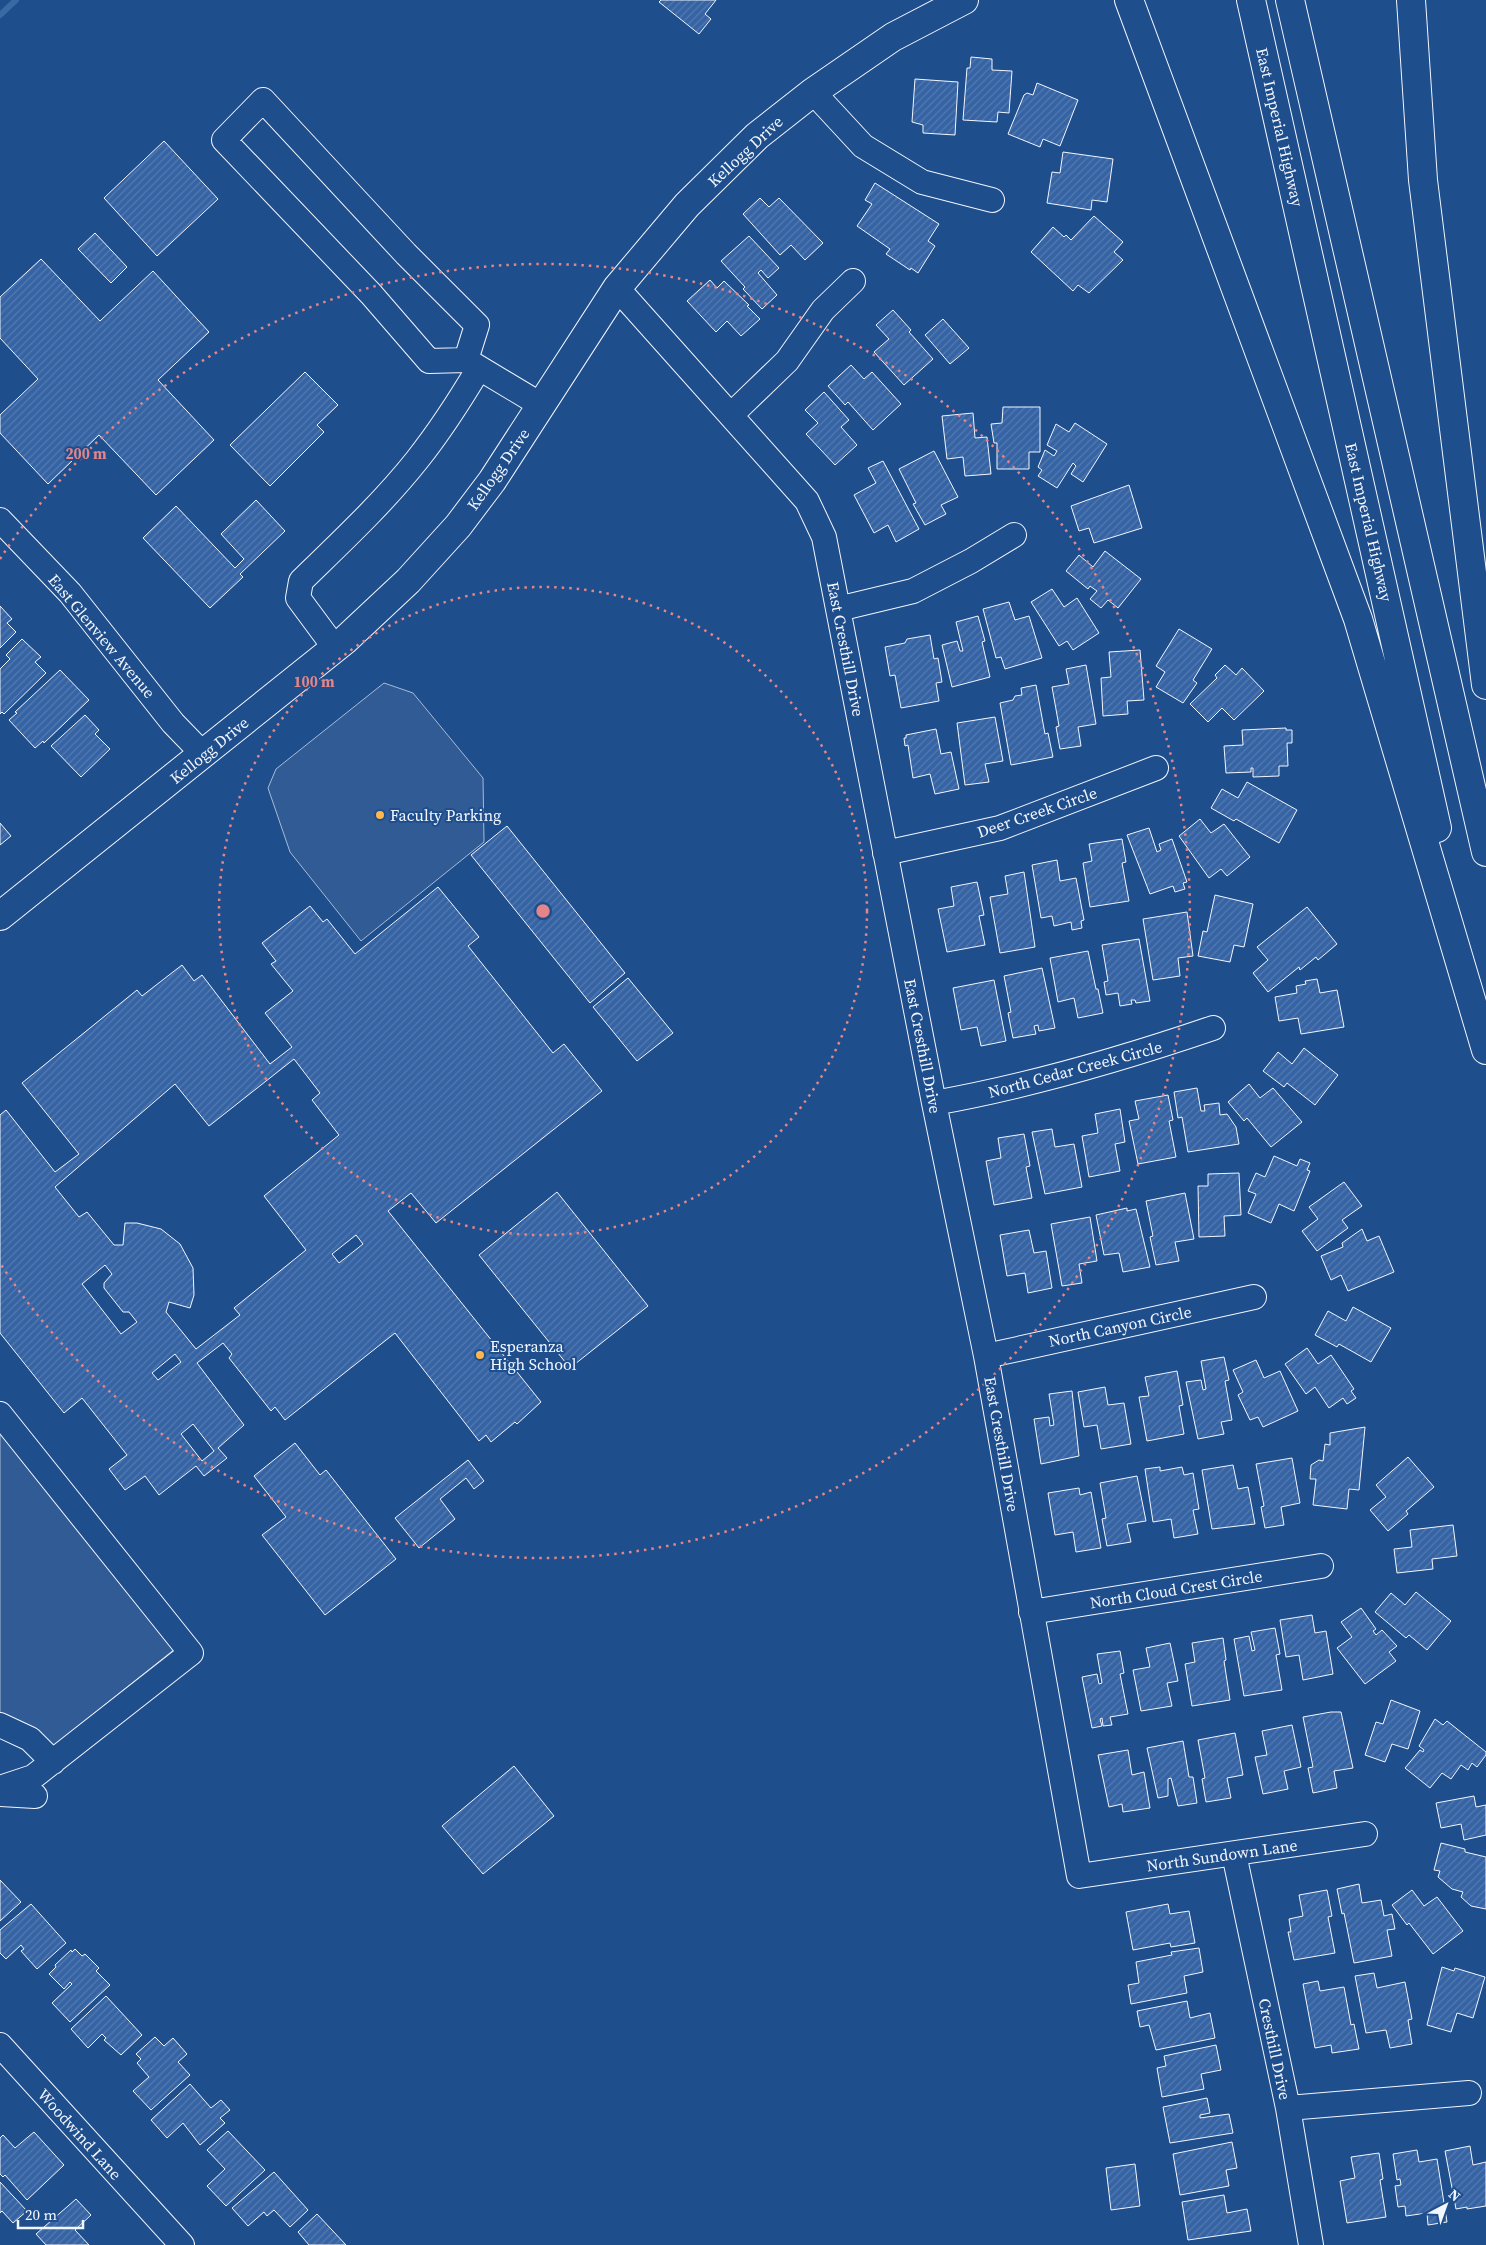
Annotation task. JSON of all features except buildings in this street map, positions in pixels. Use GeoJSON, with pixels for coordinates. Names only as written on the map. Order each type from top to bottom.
{"type":"FeatureCollection","features":[{"type":"Feature","properties":{"kind":"main road","name":"Kellogg Drive"},"geometry":{"type":"LineString","coordinates":[[0,916],[335,648],[408,581],[458,526],[492,481],[617,288],[687,205],[757,136],[813,92],[893,38],[964,0]]}},
{"type":"Feature","properties":{"kind":"main road"},"geometry":{"type":"LineString","coordinates":[[1129,0],[1358,619],[1486,1050]]}},
{"type":"Feature","properties":{"kind":"main road","name":"East Imperial Highway"},"geometry":{"type":"LineString","coordinates":[[1251,0],[1486,1043]]}},
{"type":"Feature","properties":{"kind":"main road"},"geometry":{"type":"LineString","coordinates":[[1290,0],[1486,852]]}},
{"type":"Feature","properties":{"kind":"main road"},"geometry":{"type":"LineString","coordinates":[[1410,0],[1423,180],[1486,685]]}},
{"type":"Feature","properties":{"kind":"street"},"geometry":{"type":"LineString","coordinates":[[813,92],[864,146],[922,182],[992,200]]}},
{"type":"Feature","properties":{"kind":"street"},"geometry":{"type":"LineString","coordinates":[[335,648],[298,598],[302,581],[373,511],[417,460],[455,409],[472,364],[477,325],[406,254],[334,176],[286,128],[263,100],[224,140],[371,294],[429,360],[472,364],[541,405]]}},
{"type":"Feature","properties":{"kind":"street"},"geometry":{"type":"LineString","coordinates":[[731,415],[787,361],[823,310],[853,281]]}},
{"type":"Feature","properties":{"kind":"street","name":"East Cresthill Drive"},"geometry":{"type":"LineString","coordinates":[[617,288],[807,501],[824,537],[934,1103],[986,1356],[1079,1876]]}},
{"type":"Feature","properties":{"kind":"street","name":"East Glenview Avenue"},"geometry":{"type":"LineString","coordinates":[[0,520],[70,593],[173,723],[203,754]]}},
{"type":"Feature","properties":{"kind":"street"},"geometry":{"type":"LineString","coordinates":[[838,609],[913,590],[971,561],[1014,536]]}},
{"type":"Feature","properties":{"kind":"street","name":"Deer Creek Circle"},"geometry":{"type":"LineString","coordinates":[[885,853],[1000,828],[1156,768]]}},
{"type":"Feature","properties":{"kind":"street","name":"North Cedar Creek Circle"},"geometry":{"type":"LineString","coordinates":[[934,1103],[995,1092],[1127,1058],[1213,1028]]}},
{"type":"Feature","properties":{"kind":"street","name":"North Canyon Circle"},"geometry":{"type":"LineString","coordinates":[[986,1356],[1254,1297]]}},
{"type":"Feature","properties":{"kind":"street"},"geometry":{"type":"LineString","coordinates":[[0,1414],[191,1653],[53,1762],[34,1786],[0,1794]]}},
{"type":"Feature","properties":{"kind":"street","name":"North Cloud Crest Circle"},"geometry":{"type":"LineString","coordinates":[[1031,1612],[1321,1566]]}},
{"type":"Feature","properties":{"kind":"street"},"geometry":{"type":"LineString","coordinates":[[0,1725],[30,1739],[53,1762]]}},
{"type":"Feature","properties":{"kind":"street"},"geometry":{"type":"LineString","coordinates":[[0,1788],[34,1786]]}},
{"type":"Feature","properties":{"kind":"street","name":"North Sundown Lane"},"geometry":{"type":"LineString","coordinates":[[1079,1876],[1365,1834]]}},
{"type":"Feature","properties":{"kind":"street","name":"Cresthill Drive"},"geometry":{"type":"LineString","coordinates":[[1234,1854],[1288,2108],[1311,2245]]}},
{"type":"Feature","properties":{"kind":"street","name":"Woodwind Lane"},"geometry":{"type":"LineString","coordinates":[[2,2052],[182,2245]]}},
{"type":"Feature","properties":{"kind":"street"},"geometry":{"type":"LineString","coordinates":[[1288,2108],[1470,2093]]}},
{"type":"Feature","properties":{"kind":"shaded area","name":"Faculty Parking"},"geometry":{"type":"Polygon","coordinates":[[[384,683],[413,693],[483,778],[484,842],[361,941],[290,852],[268,788],[276,769],[384,683]]]}},
{"type":"Feature","properties":{"kind":"shaded area"},"geometry":{"type":"Polygon","coordinates":[[[0,1428],[176,1648],[37,1759],[28,1749],[0,1737],[0,1428]]]}},
{"type":"Feature","properties":{"kind":"waterway"},"geometry":{"type":"LineString","coordinates":[[0,15],[16,0]]}},
{"type":"Feature","properties":{"kind":"place","name":"Faculty Parking"},"geometry":{"type":"Point","coordinates":[380,815]}},
{"type":"Feature","properties":{"kind":"place","name":"Esperanza High School"},"geometry":{"type":"Point","coordinates":[480,1355]}}]}
